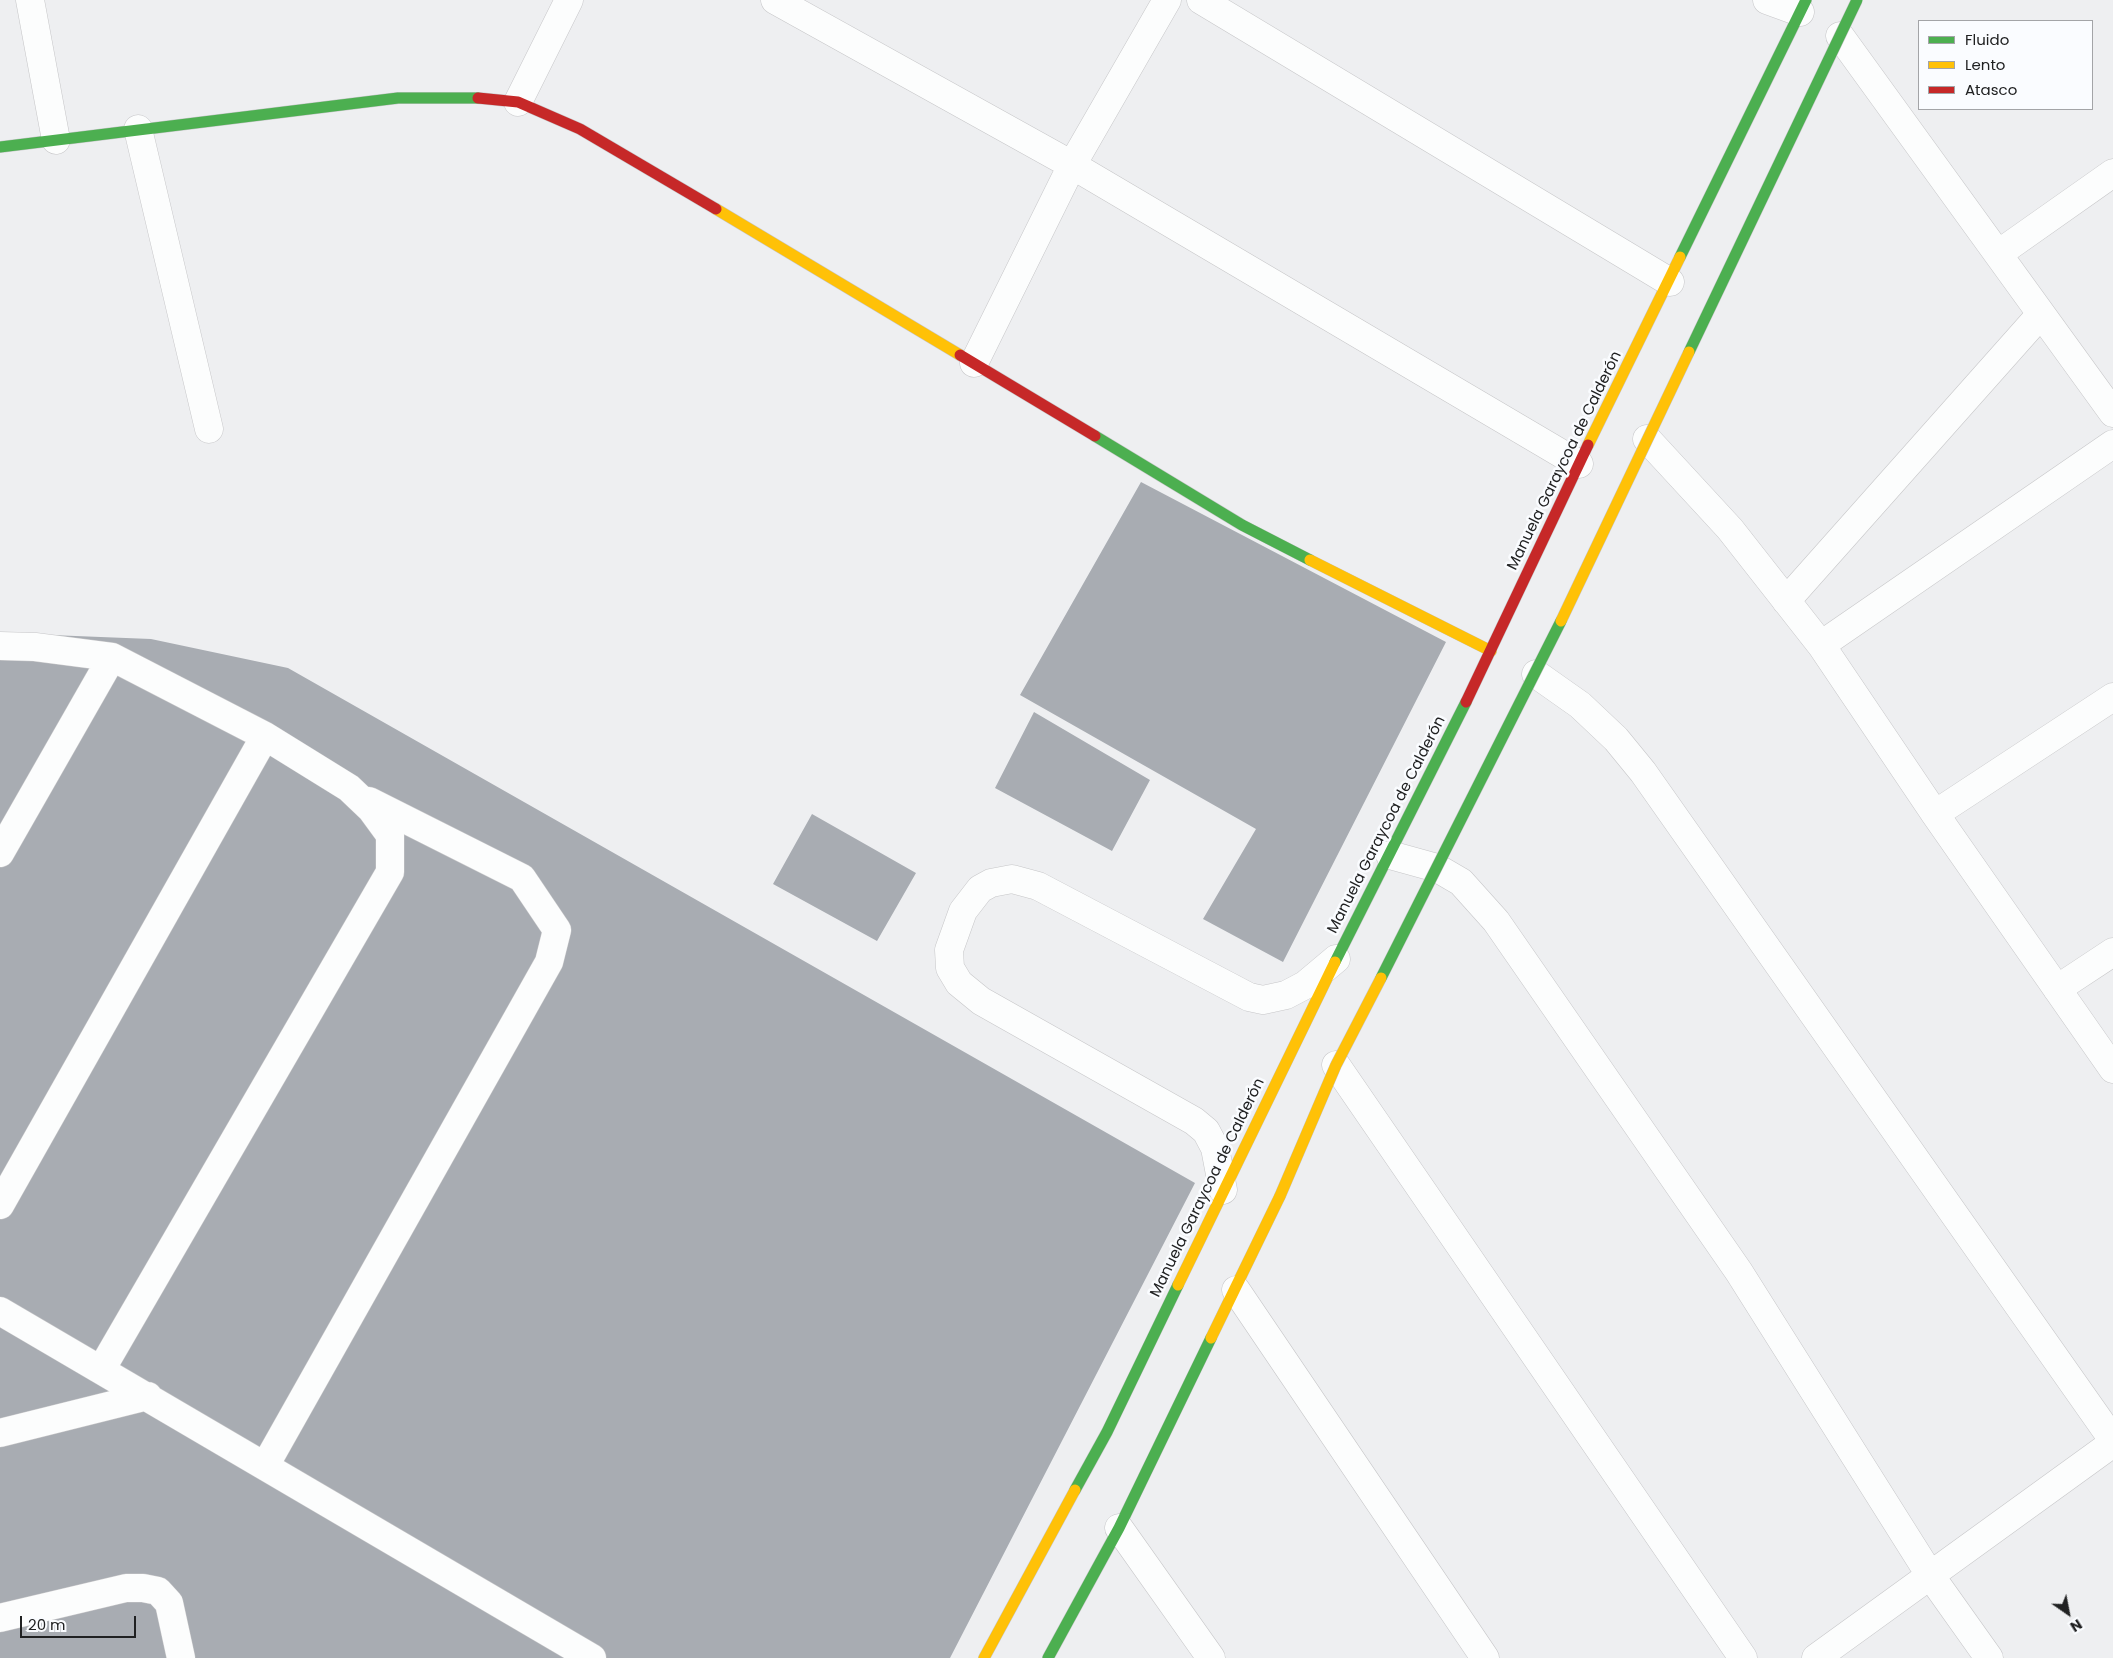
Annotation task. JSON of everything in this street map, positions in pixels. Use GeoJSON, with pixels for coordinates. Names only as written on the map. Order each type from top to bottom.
{"type":"FeatureCollection","features":[{"type":"Feature","properties":{"kind":"street"},"geometry":{"type":"LineString","coordinates":[[30,0],[56,140]]}},
{"type":"Feature","properties":{"kind":"street"},"geometry":{"type":"LineString","coordinates":[[518,102],[569,0]]}},
{"type":"Feature","properties":{"kind":"street"},"geometry":{"type":"LineString","coordinates":[[775,0],[1072,165],[1580,464]]}},
{"type":"Feature","properties":{"kind":"street"},"geometry":{"type":"LineString","coordinates":[[974,364],[1072,165],[1167,0]]}},
{"type":"Feature","properties":{"kind":"street"},"geometry":{"type":"LineString","coordinates":[[1201,0],[1670,282]]}},
{"type":"Feature","properties":{"kind":"street"},"geometry":{"type":"LineString","coordinates":[[1767,0],[1803,6]]}},
{"type":"Feature","properties":{"kind":"street"},"geometry":{"type":"LineString","coordinates":[[1048,1658],[1119,1528],[1236,1290],[1280,1196],[1336,1065],[1536,674],[1857,0]]}},
{"type":"Feature","properties":{"kind":"street","name":"Manuela Garaycoa de Calderón"},"geometry":{"type":"LineString","coordinates":[[984,1658],[1106,1432],[1336,958],[1390,855],[1491,651],[1803,6]]}},
{"type":"Feature","properties":{"kind":"street"},"geometry":{"type":"LineString","coordinates":[[1840,36],[2113,413]]}},
{"type":"Feature","properties":{"kind":"street"},"geometry":{"type":"LineString","coordinates":[[0,147],[398,98],[480,98],[518,102],[580,128],[1242,525],[1385,600],[1491,651]]}},
{"type":"Feature","properties":{"kind":"street"},"geometry":{"type":"LineString","coordinates":[[138,129],[208,430]]}},
{"type":"Feature","properties":{"kind":"street"},"geometry":{"type":"LineString","coordinates":[[1998,254],[2113,173]]}},
{"type":"Feature","properties":{"kind":"street"},"geometry":{"type":"LineString","coordinates":[[1786,601],[2041,314]]}},
{"type":"Feature","properties":{"kind":"street"},"geometry":{"type":"LineString","coordinates":[[1647,438],[1730,529],[1821,645],[1935,814],[2113,1069]]}},
{"type":"Feature","properties":{"kind":"street"},"geometry":{"type":"LineString","coordinates":[[1821,645],[2113,444]]}},
{"type":"Feature","properties":{"kind":"street"},"geometry":{"type":"LineString","coordinates":[[0,646],[35,647],[112,657],[265,736],[356,795],[522,878],[557,930],[549,962],[265,1466]]}},
{"type":"Feature","properties":{"kind":"street"},"geometry":{"type":"LineString","coordinates":[[0,852],[112,657]]}},
{"type":"Feature","properties":{"kind":"street"},"geometry":{"type":"LineString","coordinates":[[1536,674],[1580,705],[1616,738],[1643,772],[2113,1441],[1816,1658]]}},
{"type":"Feature","properties":{"kind":"street"},"geometry":{"type":"LineString","coordinates":[[1935,814],[2113,698]]}},
{"type":"Feature","properties":{"kind":"street"},"geometry":{"type":"LineString","coordinates":[[0,1205],[265,736]]}},
{"type":"Feature","properties":{"kind":"street"},"geometry":{"type":"LineString","coordinates":[[101,1370],[390,872],[390,835],[356,795]]}},
{"type":"Feature","properties":{"kind":"street"},"geometry":{"type":"LineString","coordinates":[[1390,855],[1437,868],[1461,882],[1496,921],[1739,1272],[1930,1575],[1989,1658]]}},
{"type":"Feature","properties":{"kind":"street"},"geometry":{"type":"LineString","coordinates":[[1223,1190],[1215,1148],[1206,1131],[1194,1121],[981,1001],[959,983],[950,968],[949,950],[963,911],[980,889],[991,883],[1012,879],[1038,886],[1249,997],[1263,1000],[1286,995],[1305,986],[1336,958]]}},
{"type":"Feature","properties":{"kind":"street"},"geometry":{"type":"LineString","coordinates":[[2057,988],[2113,952]]}},
{"type":"Feature","properties":{"kind":"street"},"geometry":{"type":"LineString","coordinates":[[1336,1065],[1744,1658]]}},
{"type":"Feature","properties":{"kind":"street"},"geometry":{"type":"LineString","coordinates":[[1236,1290],[1485,1658]]}},
{"type":"Feature","properties":{"kind":"street"},"geometry":{"type":"LineString","coordinates":[[0,1311],[148,1396],[592,1658]]}},
{"type":"Feature","properties":{"kind":"street"},"geometry":{"type":"LineString","coordinates":[[0,1433],[148,1396]]}},
{"type":"Feature","properties":{"kind":"street"},"geometry":{"type":"LineString","coordinates":[[1119,1528],[1211,1658]]}},
{"type":"Feature","properties":{"kind":"street"},"geometry":{"type":"LineString","coordinates":[[0,1618],[126,1588],[142,1588],[158,1592],[169,1604],[181,1658]]}},
{"type":"Feature","properties":{"kind":"building"},"geometry":{"type":"Polygon","coordinates":[[[1141,482],[1446,642],[1283,962],[1203,919],[1256,829],[1020,695],[1141,482]]]}},
{"type":"Feature","properties":{"kind":"building"},"geometry":{"type":"Polygon","coordinates":[[[0,633],[151,639],[288,668],[1195,1183],[950,1658],[0,1658],[0,633]]]}},
{"type":"Feature","properties":{"kind":"building"},"geometry":{"type":"Polygon","coordinates":[[[1034,712],[1150,780],[1112,851],[995,788],[1034,712]]]}},
{"type":"Feature","properties":{"kind":"building"},"geometry":{"type":"Polygon","coordinates":[[[812,814],[916,873],[877,941],[773,884],[812,814]]]}},
{"type":"Feature","properties":{"kind":"traffic: fast"},"geometry":{"type":"LineString","coordinates":[[1680,257],[1806,0]]}},
{"type":"Feature","properties":{"kind":"traffic: fast"},"geometry":{"type":"LineString","coordinates":[[1689,352],[1857,0]]}},
{"type":"Feature","properties":{"kind":"traffic: fast"},"geometry":{"type":"LineString","coordinates":[[0,147],[398,98],[478,98]]}},
{"type":"Feature","properties":{"kind":"traffic: fast"},"geometry":{"type":"LineString","coordinates":[[1095,436],[1242,525],[1310,560]]}},
{"type":"Feature","properties":{"kind":"traffic: fast"},"geometry":{"type":"LineString","coordinates":[[1381,978],[1561,621]]}},
{"type":"Feature","properties":{"kind":"traffic: fast"},"geometry":{"type":"LineString","coordinates":[[1335,962],[1466,702]]}},
{"type":"Feature","properties":{"kind":"traffic: fast"},"geometry":{"type":"LineString","coordinates":[[1075,1490],[1107,1432],[1178,1285]]}},
{"type":"Feature","properties":{"kind":"traffic: fast"},"geometry":{"type":"LineString","coordinates":[[1048,1658],[1119,1528],[1211,1338]]}},
{"type":"Feature","properties":{"kind":"traffic: slow"},"geometry":{"type":"LineString","coordinates":[[716,209],[960,355]]}},
{"type":"Feature","properties":{"kind":"traffic: slow"},"geometry":{"type":"LineString","coordinates":[[1588,445],[1680,257]]}},
{"type":"Feature","properties":{"kind":"traffic: slow"},"geometry":{"type":"LineString","coordinates":[[1561,621],[1689,352]]}},
{"type":"Feature","properties":{"kind":"traffic: slow"},"geometry":{"type":"LineString","coordinates":[[1310,560],[1491,651]]}},
{"type":"Feature","properties":{"kind":"traffic: slow"},"geometry":{"type":"LineString","coordinates":[[1178,1285],[1335,962]]}},
{"type":"Feature","properties":{"kind":"traffic: slow"},"geometry":{"type":"LineString","coordinates":[[1280,1196],[1336,1065],[1381,978]]}},
{"type":"Feature","properties":{"kind":"traffic: slow"},"geometry":{"type":"LineString","coordinates":[[1211,1338],[1280,1196]]}},
{"type":"Feature","properties":{"kind":"traffic: slow"},"geometry":{"type":"LineString","coordinates":[[984,1658],[1075,1490]]}},
{"type":"Feature","properties":{"kind":"traffic: jam"},"geometry":{"type":"LineString","coordinates":[[478,98],[518,102],[580,129],[716,209]]}},
{"type":"Feature","properties":{"kind":"traffic: jam"},"geometry":{"type":"LineString","coordinates":[[960,355],[1095,436]]}},
{"type":"Feature","properties":{"kind":"traffic: jam"},"geometry":{"type":"LineString","coordinates":[[1466,702],[1588,445]]}}]}
